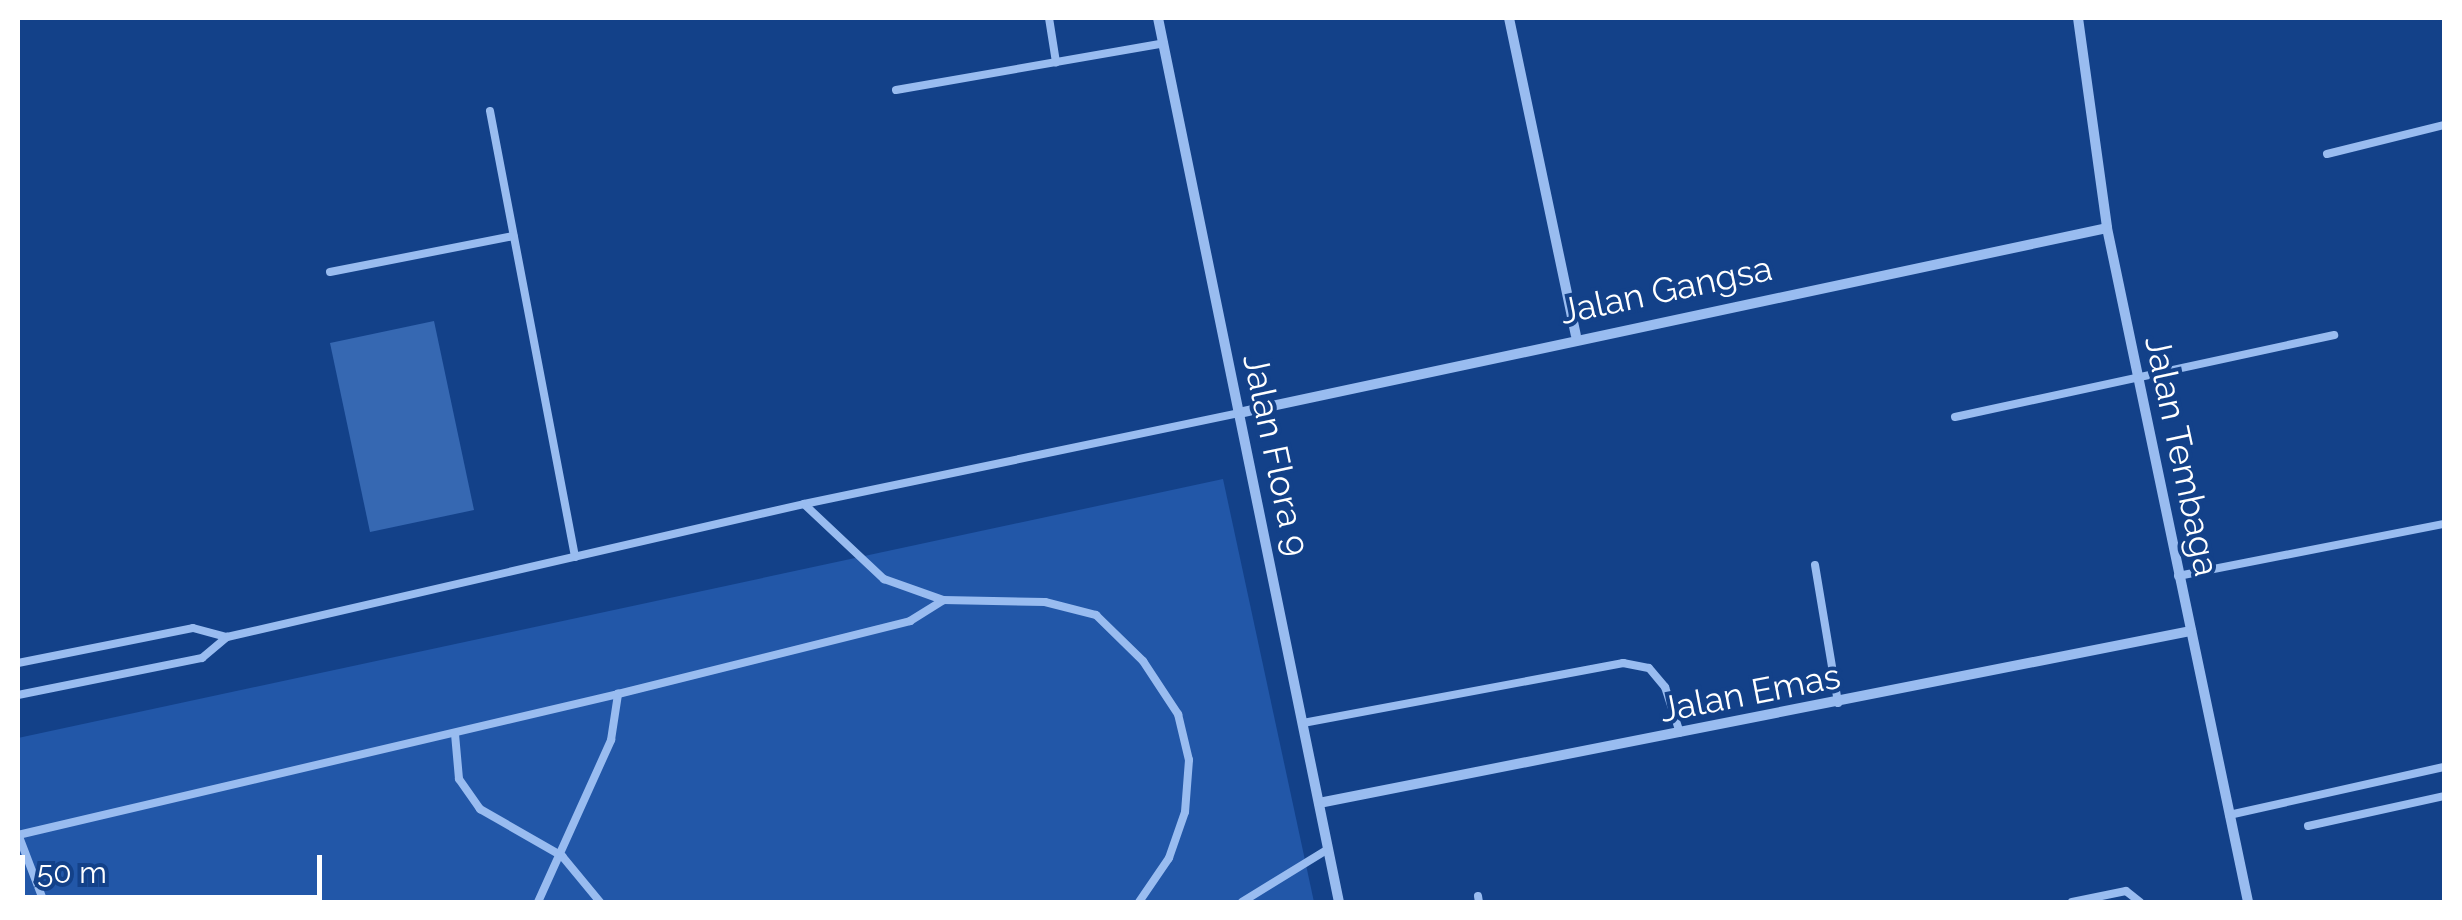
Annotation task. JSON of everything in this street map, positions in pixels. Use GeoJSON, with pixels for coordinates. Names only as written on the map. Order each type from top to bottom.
{"type":"FeatureCollection","features":[{"type":"Feature","properties":{"kind":"street","name":"Jalan Flora 9"},"geometry":{"type":"LineString","coordinates":[[1158,18],[1339,902]]}},
{"type":"Feature","properties":{"kind":"street"},"geometry":{"type":"LineString","coordinates":[[1508,18],[1576,336]]}},
{"type":"Feature","properties":{"kind":"street","name":"Jalan Tembaga"},"geometry":{"type":"LineString","coordinates":[[2078,18],[2107,228],[2248,902]]}},
{"type":"Feature","properties":{"kind":"street","name":"Jalan Gangsa"},"geometry":{"type":"LineString","coordinates":[[1239,413],[1576,336],[2107,228]]}},
{"type":"Feature","properties":{"kind":"street","name":"Jalan Emas"},"geometry":{"type":"LineString","coordinates":[[1318,803],[1681,736],[2191,631]]}},
{"type":"Feature","properties":{"kind":"lane"},"geometry":{"type":"LineString","coordinates":[[1049,18],[1056,62]]}},
{"type":"Feature","properties":{"kind":"lane"},"geometry":{"type":"LineString","coordinates":[[896,90],[1164,43]]}},
{"type":"Feature","properties":{"kind":"lane"},"geometry":{"type":"LineString","coordinates":[[490,111],[575,557]]}},
{"type":"Feature","properties":{"kind":"lane"},"geometry":{"type":"LineString","coordinates":[[2327,154],[2444,126]]}},
{"type":"Feature","properties":{"kind":"lane"},"geometry":{"type":"LineString","coordinates":[[330,272],[514,236]]}},
{"type":"Feature","properties":{"kind":"lane"},"geometry":{"type":"LineString","coordinates":[[1955,417],[2334,335]]}},
{"type":"Feature","properties":{"kind":"lane"},"geometry":{"type":"LineString","coordinates":[[18,696],[202,658],[227,638],[575,557],[804,504],[1239,413]]}},
{"type":"Feature","properties":{"kind":"lane"},"geometry":{"type":"LineString","coordinates":[[804,504],[884,579],[942,600],[1045,602],[1096,615],[1144,661],[1178,714],[1189,760],[1185,812],[1169,858],[1139,902]]}},
{"type":"Feature","properties":{"kind":"lane"},"geometry":{"type":"LineString","coordinates":[[2178,576],[2444,524]]}},
{"type":"Feature","properties":{"kind":"lane"},"geometry":{"type":"LineString","coordinates":[[1815,565],[1838,704]]}},
{"type":"Feature","properties":{"kind":"lane"},"geometry":{"type":"LineString","coordinates":[[44,902],[18,835],[455,734],[910,621],[942,600]]}},
{"type":"Feature","properties":{"kind":"lane"},"geometry":{"type":"LineString","coordinates":[[18,662],[193,628],[227,638]]}},
{"type":"Feature","properties":{"kind":"lane"},"geometry":{"type":"LineString","coordinates":[[1302,723],[1623,663],[1649,668],[1664,687],[1681,736]]}},
{"type":"Feature","properties":{"kind":"lane"},"geometry":{"type":"LineString","coordinates":[[538,902],[611,740],[618,694]]}},
{"type":"Feature","properties":{"kind":"lane"},"geometry":{"type":"LineString","coordinates":[[455,734],[459,779],[480,809],[562,856],[600,902]]}},
{"type":"Feature","properties":{"kind":"lane"},"geometry":{"type":"LineString","coordinates":[[2229,815],[2444,767]]}},
{"type":"Feature","properties":{"kind":"lane"},"geometry":{"type":"LineString","coordinates":[[2308,826],[2444,796]]}},
{"type":"Feature","properties":{"kind":"lane"},"geometry":{"type":"LineString","coordinates":[[1242,902],[1328,849]]}},
{"type":"Feature","properties":{"kind":"lane"},"geometry":{"type":"LineString","coordinates":[[2072,902],[2126,891],[2140,902]]}},
{"type":"Feature","properties":{"kind":"shaded area"},"geometry":{"type":"Polygon","coordinates":[[[1223,479],[1314,902],[18,902],[18,738],[1223,479]]]}},
{"type":"Feature","properties":{"kind":"building"},"geometry":{"type":"Polygon","coordinates":[[[434,321],[474,510],[370,532],[330,343],[434,321]]]}}]}
